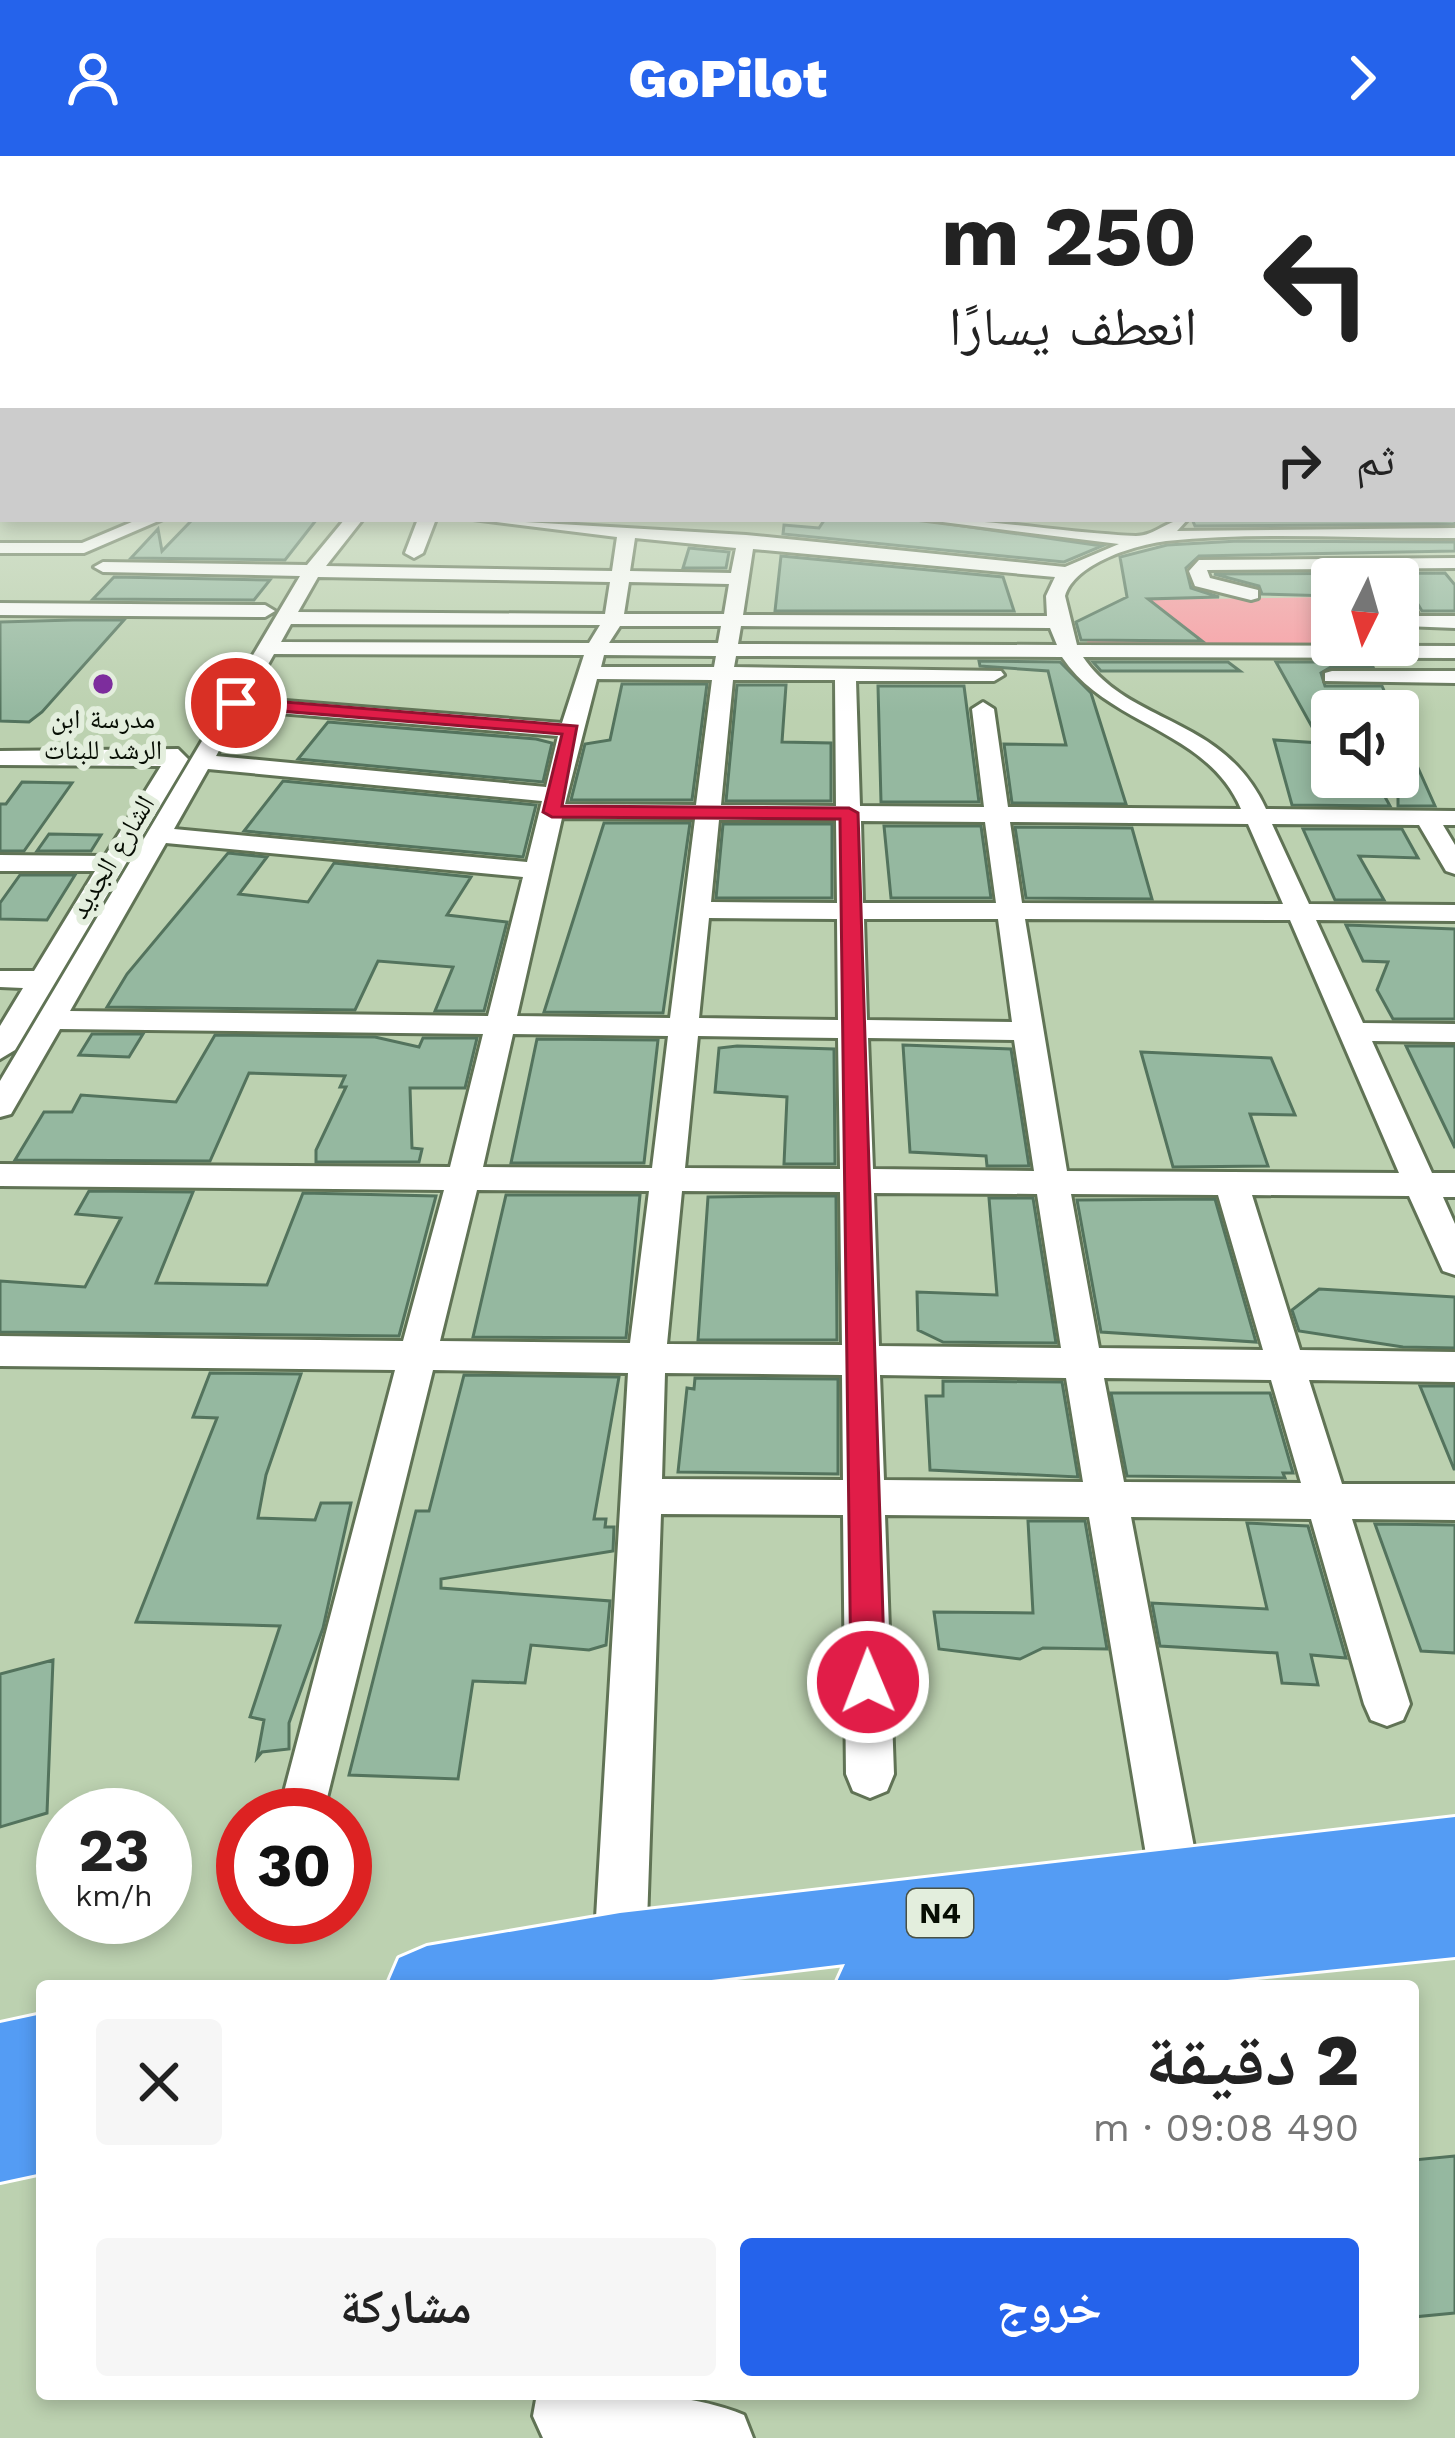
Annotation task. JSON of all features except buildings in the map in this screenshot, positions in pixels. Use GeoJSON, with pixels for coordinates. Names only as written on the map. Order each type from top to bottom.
{"type":"FeatureCollection","features":[{"type":"Feature","properties":{"kind":"highway","name":"N4"},"geometry":{"type":"LineString","coordinates":[[495,1980],[620,1969],[1176,1883],[1455,1854]]}},
{"type":"Feature","properties":{"kind":"highway","name":"N4"},"geometry":{"type":"LineString","coordinates":[[921,1980],[1230,1940],[1455,1919]]}},
{"type":"Feature","properties":{"kind":"highway"},"geometry":{"type":"LineString","coordinates":[[0,2064],[36,2056]]}},
{"type":"Feature","properties":{"kind":"highway"},"geometry":{"type":"LineString","coordinates":[[0,2140],[36,2133]]}},
{"type":"Feature","properties":{"kind":"street"},"geometry":{"type":"LineString","coordinates":[[0,548],[84,548],[147,522]]}},
{"type":"Feature","properties":{"kind":"street","name":"الشارع الجديد"},"geometry":{"type":"LineString","coordinates":[[0,1106],[160,835],[190,760],[333,522]]}},
{"type":"Feature","properties":{"kind":"street","name":"الشارع الجديد"},"geometry":{"type":"LineString","coordinates":[[310,564],[352,522]]}},
{"type":"Feature","properties":{"kind":"street"},"geometry":{"type":"LineString","coordinates":[[414,553],[426,522]]}},
{"type":"Feature","properties":{"kind":"street"},"geometry":{"type":"LineString","coordinates":[[494,522],[618,553],[725,567]]}},
{"type":"Feature","properties":{"kind":"street"},"geometry":{"type":"LineString","coordinates":[[976,522],[1170,534],[1455,533]]}},
{"type":"Feature","properties":{"kind":"street"},"geometry":{"type":"LineString","coordinates":[[1170,534],[1199,565],[1202,582],[1251,594]]}},
{"type":"Feature","properties":{"kind":"street"},"geometry":{"type":"LineString","coordinates":[[1170,534],[1069,573],[1057,586],[1058,622],[1068,667],[1222,760],[1260,819],[1352,1032],[1438,1185],[1455,1262]]}},
{"type":"Feature","properties":{"kind":"street"},"geometry":{"type":"LineString","coordinates":[[103,567],[558,563],[787,537],[1069,573]]}},
{"type":"Feature","properties":{"kind":"street"},"geometry":{"type":"LineString","coordinates":[[620,1969],[647,1360],[727,647],[725,567],[746,540]]}},
{"type":"Feature","properties":{"kind":"street"},"geometry":{"type":"LineString","coordinates":[[310,564],[414,553],[558,563]]}},
{"type":"Feature","properties":{"kind":"street"},"geometry":{"type":"LineString","coordinates":[[618,553],[725,567]]}},
{"type":"Feature","properties":{"kind":"street"},"geometry":{"type":"LineString","coordinates":[[306,1788],[463,1180],[571,730],[601,646],[618,553]]}},
{"type":"Feature","properties":{"kind":"street"},"geometry":{"type":"LineString","coordinates":[[554,620],[558,563]]}},
{"type":"Feature","properties":{"kind":"street"},"geometry":{"type":"LineString","coordinates":[[1199,565],[1455,563]]}},
{"type":"Feature","properties":{"kind":"street"},"geometry":{"type":"LineString","coordinates":[[1419,578],[1455,578]]}},
{"type":"Feature","properties":{"kind":"street"},"geometry":{"type":"LineString","coordinates":[[0,609],[554,620],[601,646],[727,647],[1058,622]]}},
{"type":"Feature","properties":{"kind":"street","name":"الشارع الجديد"},"geometry":{"type":"LineString","coordinates":[[0,1050],[112,864],[236,703],[268,648],[276,615]]}},
{"type":"Feature","properties":{"kind":"street"},"geometry":{"type":"LineString","coordinates":[[1419,622],[1455,622]]}},
{"type":"Feature","properties":{"kind":"street"},"geometry":{"type":"LineString","coordinates":[[727,647],[844,674],[1010,675]]}},
{"type":"Feature","properties":{"kind":"street"},"geometry":{"type":"LineString","coordinates":[[268,648],[727,647],[1068,667],[1128,676]]}},
{"type":"Feature","properties":{"kind":"street"},"geometry":{"type":"LineString","coordinates":[[1068,667],[1455,652]]}},
{"type":"Feature","properties":{"kind":"street"},"geometry":{"type":"LineString","coordinates":[[844,674],[870,1774]]}},
{"type":"Feature","properties":{"kind":"street"},"geometry":{"type":"LineString","coordinates":[[1315,676],[1455,677]]}},
{"type":"Feature","properties":{"kind":"street"},"geometry":{"type":"LineString","coordinates":[[236,703],[571,730]]}},
{"type":"Feature","properties":{"kind":"street"},"geometry":{"type":"LineString","coordinates":[[983,710],[1009,913],[1082,1363],[1176,1883]]}},
{"type":"Feature","properties":{"kind":"street"},"geometry":{"type":"LineString","coordinates":[[0,758],[190,760],[554,803],[708,813],[1455,818]]}},
{"type":"Feature","properties":{"kind":"street"},"geometry":{"type":"LineString","coordinates":[[1427,818],[1455,866]]}},
{"type":"Feature","properties":{"kind":"street"},"geometry":{"type":"LineString","coordinates":[[160,835],[537,871]]}},
{"type":"Feature","properties":{"kind":"street"},"geometry":{"type":"LineString","coordinates":[[0,863],[112,864]]}},
{"type":"Feature","properties":{"kind":"street"},"geometry":{"type":"LineString","coordinates":[[697,910],[1455,913]]}},
{"type":"Feature","properties":{"kind":"street"},"geometry":{"type":"LineString","coordinates":[[0,980],[43,980]]}},
{"type":"Feature","properties":{"kind":"street"},"geometry":{"type":"LineString","coordinates":[[51,1020],[1030,1031]]}},
{"type":"Feature","properties":{"kind":"street"},"geometry":{"type":"LineString","coordinates":[[1352,1032],[1455,1033]]}},
{"type":"Feature","properties":{"kind":"street"},"geometry":{"type":"LineString","coordinates":[[0,1175],[1438,1185]]}},
{"type":"Feature","properties":{"kind":"street"},"geometry":{"type":"LineString","coordinates":[[1231,1181],[1387,1704]]}},
{"type":"Feature","properties":{"kind":"street"},"geometry":{"type":"LineString","coordinates":[[0,1351],[1455,1367]]}},
{"type":"Feature","properties":{"kind":"street"},"geometry":{"type":"LineString","coordinates":[[640,1496],[1455,1502]]}},
{"type":"Feature","properties":{"kind":"street"},"geometry":{"type":"LineString","coordinates":[[565,2416],[721,2438]]}},
{"type":"Feature","properties":{"kind":"shaded area"},"geometry":{"type":"Polygon","coordinates":[[[1311,597],[1311,650],[1088,649],[1085,628],[1137,600],[1311,597]]]}},
{"type":"Feature","properties":{"kind":"place","name":"مدرسة ابن الرشد للبنات"},"geometry":{"type":"Point","coordinates":[103,684]}},
{"type":"Feature","properties":{"kind":"route"},"geometry":{"type":"LineString","coordinates":[[236,703],[571,730],[552,812],[849,813],[868,1682]]}}]}
